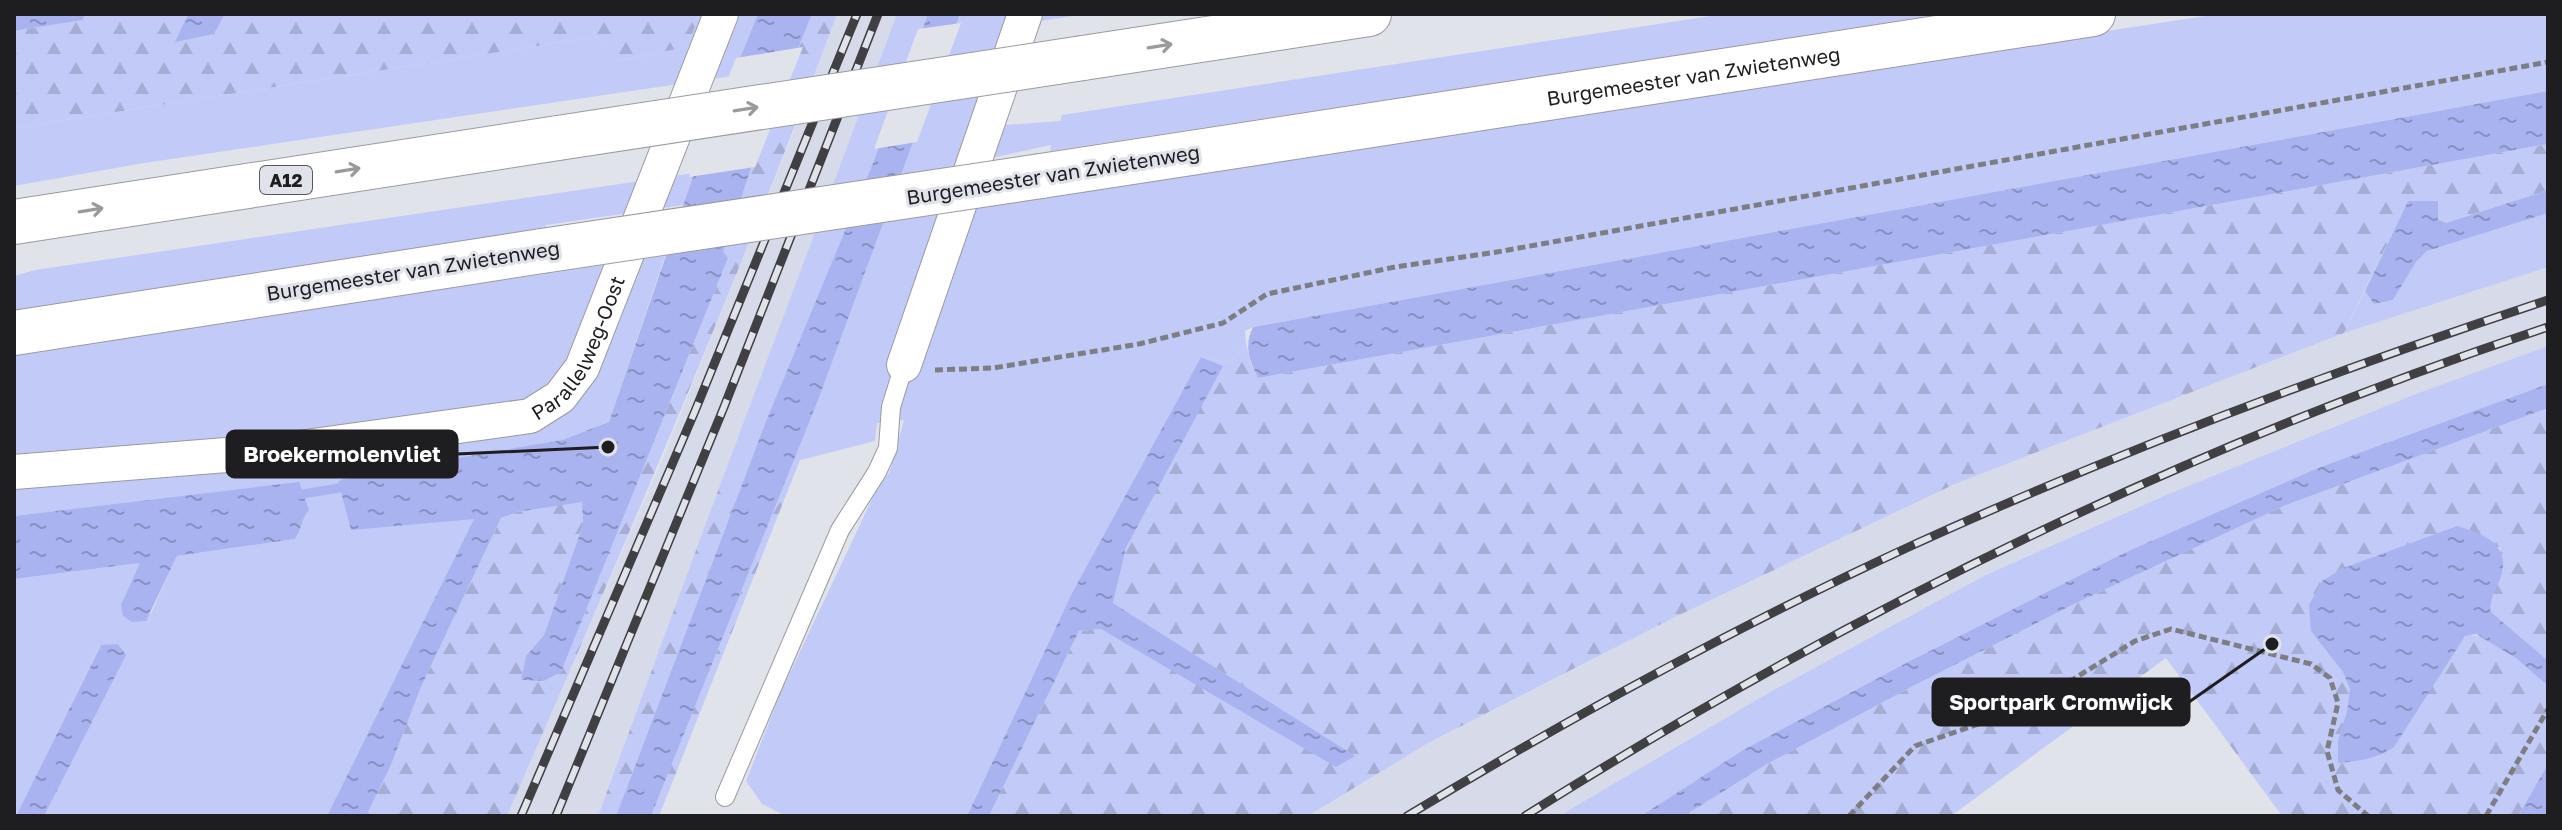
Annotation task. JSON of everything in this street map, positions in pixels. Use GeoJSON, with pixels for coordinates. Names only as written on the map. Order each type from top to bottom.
{"type":"FeatureCollection","features":[{"type":"Feature","properties":{"kind":"main road","name":"A12"},"geometry":{"type":"LineString","coordinates":[[14,222],[1369,14]]}},
{"type":"Feature","properties":{"kind":"main road","name":"Burgemeester van Zwietenweg"},"geometry":{"type":"LineString","coordinates":[[14,333],[2093,14]]}},
{"type":"Feature","properties":{"kind":"street","name":"Parallelweg-Oost"},"geometry":{"type":"LineString","coordinates":[[20,471],[277,451],[530,416],[560,397],[582,368],[721,14]]}},
{"type":"Feature","properties":{"kind":"street"},"geometry":{"type":"LineString","coordinates":[[904,365],[1025,14]]}},
{"type":"Feature","properties":{"kind":"lane"},"geometry":{"type":"LineString","coordinates":[[725,797],[840,530],[877,472],[888,448],[891,407],[904,365]]}},
{"type":"Feature","properties":{"kind":"path"},"geometry":{"type":"LineString","coordinates":[[904,365],[939,371],[993,368],[1139,344],[1223,323],[1267,294],[1381,270],[1497,252],[2548,62]]}},
{"type":"Feature","properties":{"kind":"path"},"geometry":{"type":"LineString","coordinates":[[1849,816],[1915,746],[2030,706],[2135,641],[2171,629],[2311,664],[2330,678],[2338,703],[2327,751],[2338,790],[2368,816]]}},
{"type":"Feature","properties":{"kind":"path"},"geometry":{"type":"LineString","coordinates":[[2486,816],[2548,709]]}},
{"type":"Feature","properties":{"kind":"shaded area"},"geometry":{"type":"Polygon","coordinates":[[[837,14],[897,14],[598,816],[507,816],[665,453],[789,144],[837,14]]]}},
{"type":"Feature","properties":{"kind":"shaded area"},"geometry":{"type":"Polygon","coordinates":[[[2548,267],[2548,408],[2497,426],[1915,685],[1684,816],[1308,816],[1428,743],[1673,618],[1955,484],[2344,333],[2548,267]]]}},
{"type":"Feature","properties":{"kind":"green space"},"geometry":{"type":"Polygon","coordinates":[[[85,14],[188,14],[176,41],[214,34],[225,14],[700,14],[687,47],[617,61],[600,36],[14,128],[14,31],[83,20],[85,14]]]}},
{"type":"Feature","properties":{"kind":"green space"},"geometry":{"type":"Polygon","coordinates":[[[700,14],[758,14],[733,76],[144,163],[14,186],[14,128],[600,36],[618,61],[686,47],[700,14]]]}},
{"type":"Feature","properties":{"kind":"green space"},"geometry":{"type":"Polygon","coordinates":[[[812,14],[837,14],[719,317],[507,816],[366,816],[391,765],[421,687],[501,518],[517,512],[582,501],[583,525],[544,635],[526,656],[521,680],[544,681],[561,672],[728,258],[722,253],[757,150],[812,14]]]}},
{"type":"Feature","properties":{"kind":"green space"},"geometry":{"type":"Polygon","coordinates":[[[897,14],[928,14],[873,163],[746,474],[722,480],[897,14]]]}},
{"type":"Feature","properties":{"kind":"green space"},"geometry":{"type":"Polygon","coordinates":[[[960,14],[1086,14],[1014,25],[977,127],[1060,121],[1062,115],[1724,14],[1952,14],[1050,151],[1051,145],[963,164],[1034,195],[2218,14],[2548,14],[2548,91],[1253,327],[1245,331],[1246,343],[1229,363],[1201,357],[1072,593],[967,816],[786,816],[762,804],[746,781],[781,692],[873,497],[890,471],[904,420],[877,423],[875,441],[793,462],[960,14]]]}},
{"type":"Feature","properties":{"kind":"green space"},"geometry":{"type":"Polygon","coordinates":[[[2548,144],[2548,190],[2446,223],[2408,201],[2344,333],[1955,484],[1673,618],[1428,743],[1308,816],[989,816],[1079,631],[1101,629],[1354,756],[1113,603],[1126,548],[1222,366],[1201,357],[1229,363],[1246,343],[1258,378],[2548,144]]]}},
{"type":"Feature","properties":{"kind":"green space"},"geometry":{"type":"Polygon","coordinates":[[[694,173],[683,205],[14,313],[14,276],[35,270],[694,173]]]}},
{"type":"Feature","properties":{"kind":"green space"},"geometry":{"type":"Polygon","coordinates":[[[2548,213],[2548,267],[2344,333],[2365,291],[2374,304],[2393,300],[2416,262],[2427,251],[2548,213]]]}},
{"type":"Feature","properties":{"kind":"green space"},"geometry":{"type":"Polygon","coordinates":[[[665,256],[609,422],[562,440],[338,481],[351,529],[475,518],[327,816],[44,816],[125,655],[118,644],[100,646],[14,816],[14,579],[141,563],[150,615],[177,556],[295,539],[301,526],[302,512],[299,483],[14,516],[14,353],[665,256]]]}},
{"type":"Feature","properties":{"kind":"green space"},"geometry":{"type":"Polygon","coordinates":[[[2548,346],[2548,385],[2318,468],[2124,553],[1743,750],[1641,816],[1559,816],[1772,691],[1986,575],[2171,493],[2416,394],[2548,346]]]}},
{"type":"Feature","properties":{"kind":"green space"},"geometry":{"type":"Polygon","coordinates":[[[2548,408],[2548,661],[2491,613],[2492,597],[2501,568],[2500,547],[2341,569],[2322,581],[2311,631],[2335,659],[2349,683],[2350,702],[2338,740],[2465,636],[2475,635],[2486,639],[2531,670],[2548,686],[2548,764],[2518,816],[2282,816],[2166,658],[1951,816],[1684,816],[1767,764],[2078,602],[2286,505],[2548,408]]]}},
{"type":"Feature","properties":{"kind":"green space"},"geometry":{"type":"Polygon","coordinates":[[[800,460],[659,816],[651,816],[793,462],[800,460]]]}},
{"type":"Feature","properties":{"kind":"green space"},"geometry":{"type":"Polygon","coordinates":[[[746,474],[616,816],[598,816],[722,480],[746,474]]]}},
{"type":"Feature","properties":{"kind":"water"},"geometry":{"type":"Polygon","coordinates":[[[14,14],[85,14],[83,20],[14,31],[14,14]]]}},
{"type":"Feature","properties":{"kind":"water"},"geometry":{"type":"Polygon","coordinates":[[[188,14],[225,14],[214,34],[175,42],[188,14]]]}},
{"type":"Feature","properties":{"kind":"water"},"geometry":{"type":"Polygon","coordinates":[[[758,14],[812,14],[757,150],[723,252],[728,258],[561,672],[544,681],[521,680],[526,656],[544,635],[583,525],[582,502],[517,512],[501,518],[421,687],[391,765],[366,816],[327,816],[474,519],[351,530],[338,481],[562,440],[609,422],[699,159],[758,14]]]}},
{"type":"Feature","properties":{"kind":"water"},"geometry":{"type":"Polygon","coordinates":[[[928,14],[960,14],[818,400],[651,816],[616,816],[765,424],[873,163],[928,14]]]}},
{"type":"Feature","properties":{"kind":"water"},"geometry":{"type":"Polygon","coordinates":[[[2548,91],[2548,144],[1258,378],[1249,353],[1253,327],[2548,91]]]}},
{"type":"Feature","properties":{"kind":"water"},"geometry":{"type":"Polygon","coordinates":[[[2548,190],[2548,213],[2427,251],[2416,262],[2393,300],[2374,304],[2365,291],[2408,201],[2438,201],[2438,219],[2446,223],[2548,190]]]}},
{"type":"Feature","properties":{"kind":"water"},"geometry":{"type":"Polygon","coordinates":[[[1201,357],[1223,366],[1126,548],[1113,603],[1355,756],[1336,767],[1101,629],[1079,631],[989,816],[967,816],[1072,593],[1201,357]]]}},
{"type":"Feature","properties":{"kind":"water"},"geometry":{"type":"Polygon","coordinates":[[[2548,384],[2548,408],[2286,505],[2078,602],[1915,685],[1767,764],[1684,816],[1641,816],[1743,750],[2124,553],[2318,468],[2548,384]]]}},
{"type":"Feature","properties":{"kind":"water"},"geometry":{"type":"Polygon","coordinates":[[[299,482],[309,510],[295,539],[177,556],[146,621],[132,622],[123,616],[121,605],[140,563],[14,579],[14,516],[299,482]]]}},
{"type":"Feature","properties":{"kind":"water"},"geometry":{"type":"Polygon","coordinates":[[[2457,526],[2485,537],[2502,555],[2501,576],[2492,598],[2491,612],[2548,661],[2548,686],[2516,658],[2476,634],[2465,636],[2394,747],[2374,757],[2338,763],[2338,740],[2350,689],[2343,672],[2311,631],[2309,605],[2322,581],[2341,569],[2457,526]]]}},
{"type":"Feature","properties":{"kind":"water"},"geometry":{"type":"Polygon","coordinates":[[[118,644],[126,655],[44,816],[16,816],[101,645],[118,644]]]}},
{"type":"Feature","properties":{"kind":"water"},"geometry":{"type":"Polygon","coordinates":[[[2548,764],[2548,816],[2518,816],[2548,764]]]}},
{"type":"Feature","properties":{"kind":"pier"},"geometry":{"type":"Polygon","coordinates":[[[961,23],[917,142],[874,149],[918,29],[961,23]]]}},
{"type":"Feature","properties":{"kind":"pier"},"geometry":{"type":"Polygon","coordinates":[[[803,47],[755,167],[689,177],[736,58],[803,47]]]}},
{"type":"Feature","properties":{"kind":"waterway"},"geometry":{"type":"LineString","coordinates":[[291,496],[351,486]]}},
{"type":"Feature","properties":{"kind":"railway"},"geometry":{"type":"LineString","coordinates":[[521,816],[695,411],[857,14]]}},
{"type":"Feature","properties":{"kind":"railway"},"geometry":{"type":"LineString","coordinates":[[556,816],[724,407],[878,14]]}},
{"type":"Feature","properties":{"kind":"railway"},"geometry":{"type":"LineString","coordinates":[[1407,816],[1656,673],[1913,545],[2069,477],[2227,414],[2548,300]]}},
{"type":"Feature","properties":{"kind":"railway"},"geometry":{"type":"LineString","coordinates":[[1525,816],[1769,671],[2022,540],[2281,425],[2548,327]]}},
{"type":"Feature","properties":{"kind":"place","name":"Broekermolenvliet"},"geometry":{"type":"Point","coordinates":[608,447]}},
{"type":"Feature","properties":{"kind":"place","name":"Sportpark Cromwijck"},"geometry":{"type":"Point","coordinates":[2272,644]}}]}
